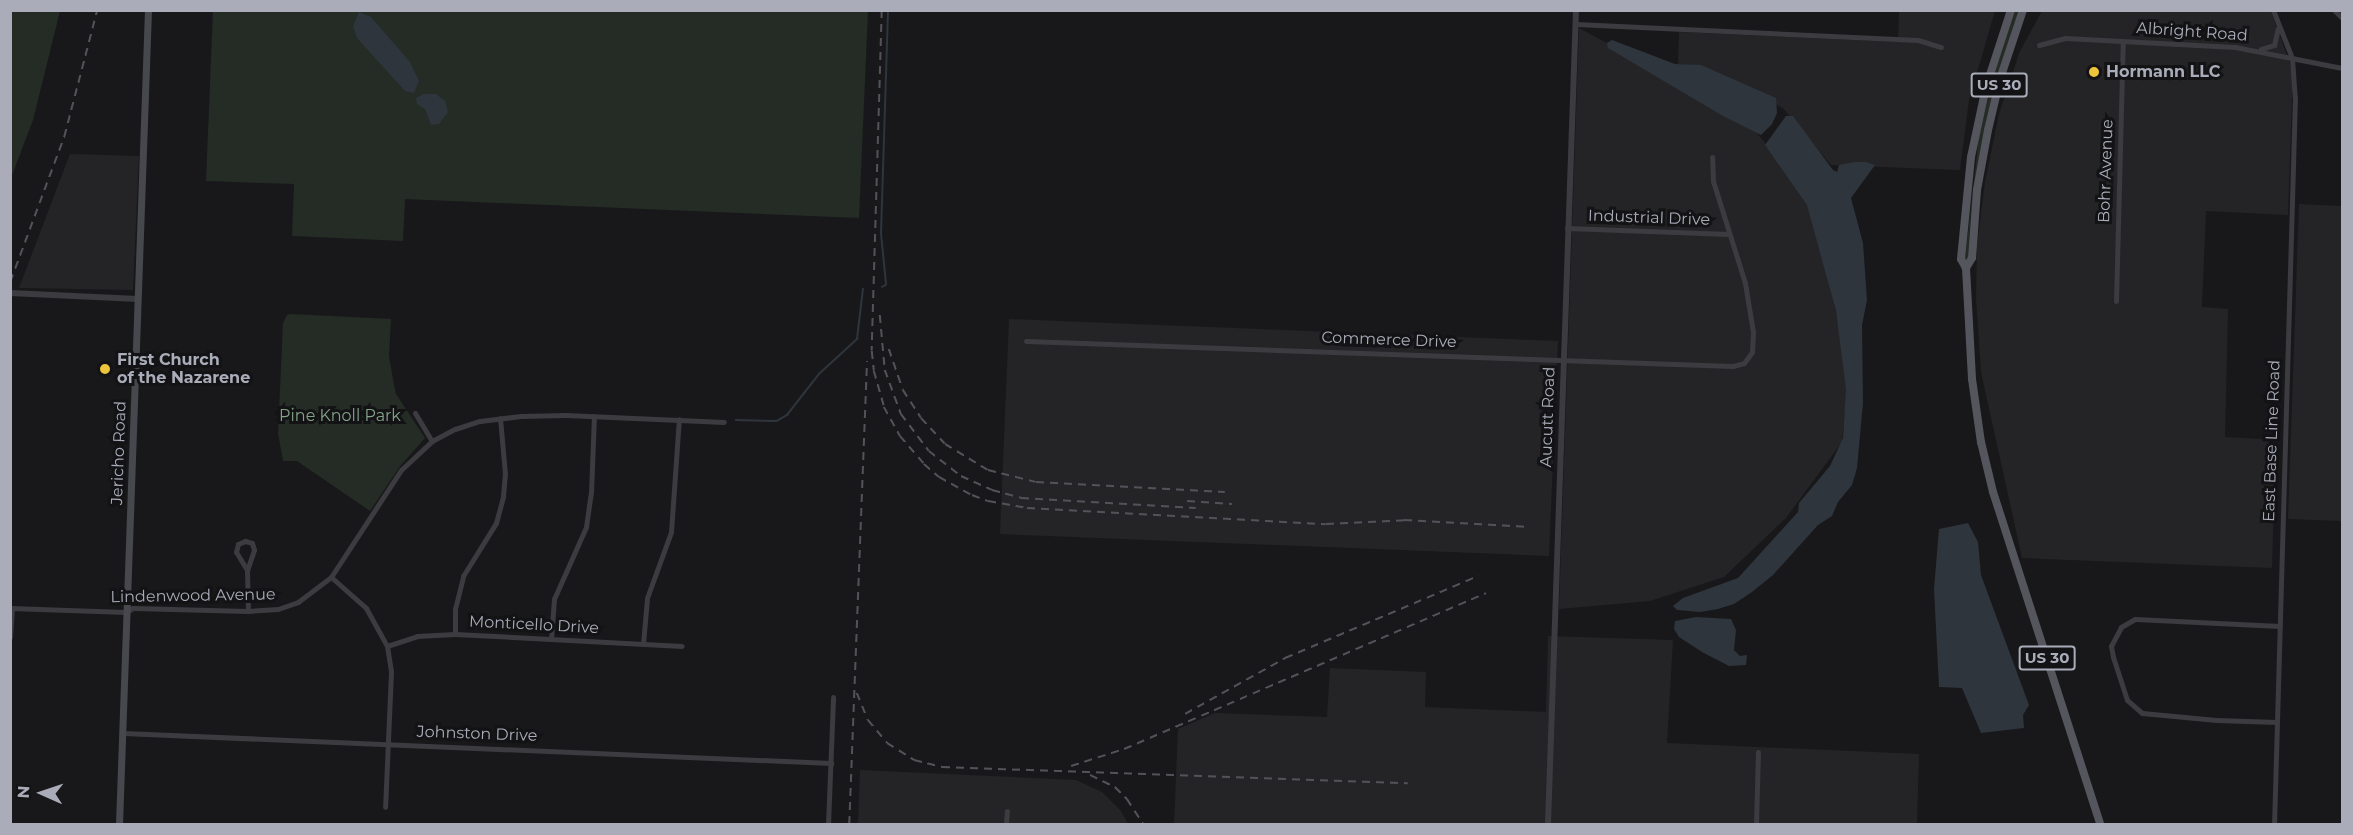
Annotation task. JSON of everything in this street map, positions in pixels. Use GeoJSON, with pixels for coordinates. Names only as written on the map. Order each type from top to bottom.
{"type":"FeatureCollection","features":[{"type":"Feature","properties":{"kind":"main road","name":"Jericho Road"},"geometry":{"type":"LineString","coordinates":[[119,825],[148,10]]}},
{"type":"Feature","properties":{"kind":"main road","name":"US 30"},"geometry":{"type":"LineString","coordinates":[[2011,10],[1986,87],[1971,158],[1962,241],[1961,259],[1966,268],[1971,379],[1988,471],[2100,825]]}},
{"type":"Feature","properties":{"kind":"main road","name":"US 30"},"geometry":{"type":"LineString","coordinates":[[1966,268],[1972,258],[1977,190],[1988,130],[2000,79],[2023,10]]}},
{"type":"Feature","properties":{"kind":"street","name":"Aucutt Road"},"geometry":{"type":"LineString","coordinates":[[1548,825],[1576,10]]}},
{"type":"Feature","properties":{"kind":"street","name":"East Base Line Road"},"geometry":{"type":"LineString","coordinates":[[2273,10],[2292,58],[2295,97],[2274,825]]}},
{"type":"Feature","properties":{"kind":"street"},"geometry":{"type":"LineString","coordinates":[[2334,10],[2343,18]]}},
{"type":"Feature","properties":{"kind":"street"},"geometry":{"type":"LineString","coordinates":[[2256,50],[2274,45],[2279,35],[2278,23]]}},
{"type":"Feature","properties":{"kind":"street"},"geometry":{"type":"LineString","coordinates":[[1575,24],[1918,40],[1941,47]]}},
{"type":"Feature","properties":{"kind":"street","name":"Albright Road"},"geometry":{"type":"LineString","coordinates":[[2039,45],[2065,38],[2256,50],[2343,68]]}},
{"type":"Feature","properties":{"kind":"street","name":"Bohr Avenue"},"geometry":{"type":"LineString","coordinates":[[2116,301],[2123,42]]}},
{"type":"Feature","properties":{"kind":"street"},"geometry":{"type":"LineString","coordinates":[[1712,157],[1713,181],[1729,234]]}},
{"type":"Feature","properties":{"kind":"street","name":"Industrial Drive"},"geometry":{"type":"LineString","coordinates":[[1567,228],[1729,234]]}},
{"type":"Feature","properties":{"kind":"street","name":"Commerce Drive"},"geometry":{"type":"LineString","coordinates":[[1026,341],[1733,366],[1744,363],[1752,352],[1753,332],[1745,283],[1729,234]]}},
{"type":"Feature","properties":{"kind":"street"},"geometry":{"type":"LineString","coordinates":[[10,293],[138,299]]}},
{"type":"Feature","properties":{"kind":"street"},"geometry":{"type":"LineString","coordinates":[[415,412],[432,441]]}},
{"type":"Feature","properties":{"kind":"street"},"geometry":{"type":"LineString","coordinates":[[551,639],[554,599],[586,527],[591,493],[594,416]]}},
{"type":"Feature","properties":{"kind":"street","name":"Lindenwood Avenue"},"geometry":{"type":"LineString","coordinates":[[11,608],[126,612],[133,608],[248,611],[278,609],[298,602],[331,577],[401,470],[432,441],[467,424],[500,418],[594,416],[724,422]]}},
{"type":"Feature","properties":{"kind":"street"},"geometry":{"type":"LineString","coordinates":[[455,634],[455,609],[463,576],[496,523],[503,496],[504,474],[500,418]]}},
{"type":"Feature","properties":{"kind":"street"},"geometry":{"type":"LineString","coordinates":[[643,644],[647,598],[671,532],[679,420]]}},
{"type":"Feature","properties":{"kind":"street"},"geometry":{"type":"LineString","coordinates":[[247,570],[236,552],[238,544],[245,541],[254,546],[247,570],[248,611]]}},
{"type":"Feature","properties":{"kind":"street"},"geometry":{"type":"LineString","coordinates":[[331,577],[366,608],[387,646],[391,672],[385,807]]}},
{"type":"Feature","properties":{"kind":"street"},"geometry":{"type":"LineString","coordinates":[[10,637],[11,608]]}},
{"type":"Feature","properties":{"kind":"street"},"geometry":{"type":"LineString","coordinates":[[2277,722],[2216,720],[2142,713],[2127,700],[2112,657],[2111,646],[2121,627],[2135,619],[2280,626]]}},
{"type":"Feature","properties":{"kind":"street","name":"Monticello Drive"},"geometry":{"type":"LineString","coordinates":[[387,646],[417,636],[455,634],[682,646]]}},
{"type":"Feature","properties":{"kind":"street"},"geometry":{"type":"LineString","coordinates":[[828,825],[833,697]]}},
{"type":"Feature","properties":{"kind":"street","name":"Johnston Drive"},"geometry":{"type":"LineString","coordinates":[[123,733],[831,763]]}},
{"type":"Feature","properties":{"kind":"street"},"geometry":{"type":"LineString","coordinates":[[1756,825],[1758,752]]}},
{"type":"Feature","properties":{"kind":"street"},"geometry":{"type":"LineString","coordinates":[[1006,825],[1007,811]]}},
{"type":"Feature","properties":{"kind":"shaded area"},"geometry":{"type":"Polygon","coordinates":[[[1899,11],[1995,11],[1969,100],[1960,170],[1831,165],[1783,108],[1709,70],[1678,64],[1679,32],[1898,42],[1899,11]]]}},
{"type":"Feature","properties":{"kind":"shaded area"},"geometry":{"type":"Polygon","coordinates":[[[2042,11],[2271,11],[2293,72],[2288,215],[2206,211],[2202,307],[2228,309],[2225,437],[2276,440],[2272,568],[2022,558],[1981,372],[1976,298],[1977,245],[1985,182],[1999,114],[2020,51],[2042,11]]]}},
{"type":"Feature","properties":{"kind":"shaded area"},"geometry":{"type":"Polygon","coordinates":[[[359,12],[371,17],[410,62],[419,81],[414,93],[405,91],[357,38],[353,26],[359,12]]]}},
{"type":"Feature","properties":{"kind":"shaded area"},"geometry":{"type":"Polygon","coordinates":[[[1579,28],[1670,77],[1755,131],[1810,196],[1849,371],[1842,442],[1786,518],[1724,577],[1650,601],[1559,609],[1579,28]]]}},
{"type":"Feature","properties":{"kind":"shaded area"},"geometry":{"type":"Polygon","coordinates":[[[1612,40],[1675,64],[1701,65],[1776,98],[1777,113],[1772,124],[1761,135],[1723,116],[1608,48],[1607,43],[1612,40]]]}},
{"type":"Feature","properties":{"kind":"shaded area"},"geometry":{"type":"Polygon","coordinates":[[[424,94],[436,94],[445,101],[448,112],[439,124],[431,125],[425,109],[417,104],[416,98],[424,94]]]}},
{"type":"Feature","properties":{"kind":"shaded area"},"geometry":{"type":"Polygon","coordinates":[[[1786,116],[1793,116],[1833,170],[1837,172],[1839,165],[1855,162],[1875,165],[1851,198],[1863,243],[1867,300],[1862,325],[1863,403],[1857,468],[1852,485],[1838,502],[1832,516],[1818,525],[1773,575],[1752,592],[1734,604],[1718,609],[1700,612],[1677,610],[1673,606],[1683,598],[1738,578],[1798,512],[1799,503],[1830,466],[1843,438],[1846,389],[1836,311],[1807,205],[1765,145],[1786,116]]]}},
{"type":"Feature","properties":{"kind":"shaded area"},"geometry":{"type":"Polygon","coordinates":[[[70,154],[139,156],[133,290],[19,288],[70,154]]]}},
{"type":"Feature","properties":{"kind":"shaded area"},"geometry":{"type":"Polygon","coordinates":[[[2299,204],[2342,206],[2342,521],[2288,519],[2299,204]]]}},
{"type":"Feature","properties":{"kind":"shaded area"},"geometry":{"type":"Polygon","coordinates":[[[1009,319],[1558,341],[1549,556],[1000,534],[1009,319]]]}},
{"type":"Feature","properties":{"kind":"shaded area"},"geometry":{"type":"Polygon","coordinates":[[[1968,523],[1978,542],[1981,575],[2029,705],[2023,715],[2024,728],[1981,733],[1962,688],[1939,687],[1934,589],[1939,529],[1968,523]]]}},
{"type":"Feature","properties":{"kind":"shaded area"},"geometry":{"type":"Polygon","coordinates":[[[1696,617],[1731,619],[1736,630],[1734,650],[1740,656],[1747,655],[1746,665],[1729,666],[1679,637],[1674,629],[1675,621],[1696,617]]]}},
{"type":"Feature","properties":{"kind":"shaded area"},"geometry":{"type":"Polygon","coordinates":[[[1548,636],[1673,640],[1667,743],[1919,754],[1917,824],[1174,824],[1178,729],[1215,713],[1327,717],[1330,668],[1426,672],[1425,707],[1546,712],[1548,636]]]}},
{"type":"Feature","properties":{"kind":"shaded area"},"geometry":{"type":"Polygon","coordinates":[[[860,770],[1076,780],[1102,792],[1121,811],[1128,824],[858,824],[860,770]]]}},
{"type":"Feature","properties":{"kind":"green space"},"geometry":{"type":"Polygon","coordinates":[[[11,10],[60,11],[33,120],[11,178],[11,10]]]}},
{"type":"Feature","properties":{"kind":"green space"},"geometry":{"type":"Polygon","coordinates":[[[213,11],[868,11],[859,218],[405,199],[403,241],[292,236],[294,184],[206,181],[213,11]]]}},
{"type":"Feature","properties":{"kind":"green space"},"geometry":{"type":"Polygon","coordinates":[[[2015,11],[2019,11],[1992,95],[1981,145],[1971,212],[1968,259],[1965,259],[1979,136],[1994,74],[2015,11]]]}},
{"type":"Feature","properties":{"kind":"green space","name":"Pine Knoll Park"},"geometry":{"type":"Polygon","coordinates":[[[287,315],[391,319],[389,356],[396,394],[425,438],[401,465],[370,511],[297,461],[283,461],[278,433],[283,323],[287,315]]]}},
{"type":"Feature","properties":{"kind":"waterway"},"geometry":{"type":"LineString","coordinates":[[886,284],[881,234],[888,10]]}},
{"type":"Feature","properties":{"kind":"waterway"},"geometry":{"type":"LineString","coordinates":[[882,287],[886,285]]}},
{"type":"Feature","properties":{"kind":"waterway"},"geometry":{"type":"LineString","coordinates":[[736,420],[777,421],[787,415],[819,374],[857,339],[863,289]]}},
{"type":"Feature","properties":{"kind":"railway"},"geometry":{"type":"LineString","coordinates":[[10,282],[64,137],[97,10]]}},
{"type":"Feature","properties":{"kind":"railway"},"geometry":{"type":"LineString","coordinates":[[882,10],[872,351],[874,371],[884,407],[900,436],[924,464],[939,477],[972,495],[988,501],[1027,508],[1326,524],[1411,520]]}},
{"type":"Feature","properties":{"kind":"railway"},"geometry":{"type":"LineString","coordinates":[[880,315],[885,370],[901,414],[929,451],[961,476],[992,490],[1021,498],[1196,508]]}},
{"type":"Feature","properties":{"kind":"railway"},"geometry":{"type":"LineString","coordinates":[[889,349],[903,390],[921,418],[945,444],[988,470],[1036,482],[1225,492]]}},
{"type":"Feature","properties":{"kind":"railway"},"geometry":{"type":"LineString","coordinates":[[849,824],[867,361]]}},
{"type":"Feature","properties":{"kind":"railway"},"geometry":{"type":"LineString","coordinates":[[1187,501],[1232,504]]}},
{"type":"Feature","properties":{"kind":"railway"},"geometry":{"type":"LineString","coordinates":[[1404,520],[1530,527]]}},
{"type":"Feature","properties":{"kind":"railway"},"geometry":{"type":"LineString","coordinates":[[1185,714],[1285,658],[1478,576]]}},
{"type":"Feature","properties":{"kind":"railway"},"geometry":{"type":"LineString","coordinates":[[1071,766],[1124,749],[1486,593]]}},
{"type":"Feature","properties":{"kind":"railway"},"geometry":{"type":"LineString","coordinates":[[857,693],[868,720],[887,743],[914,760],[942,767],[1408,783]]}},
{"type":"Feature","properties":{"kind":"railway"},"geometry":{"type":"LineString","coordinates":[[1090,775],[1115,787],[1127,799],[1143,824]]}},
{"type":"Feature","properties":{"kind":"place","name":"Hormann LLC"},"geometry":{"type":"Point","coordinates":[2094,72]}},
{"type":"Feature","properties":{"kind":"place","name":"First Church of the Nazarene"},"geometry":{"type":"Point","coordinates":[105,369]}}]}
